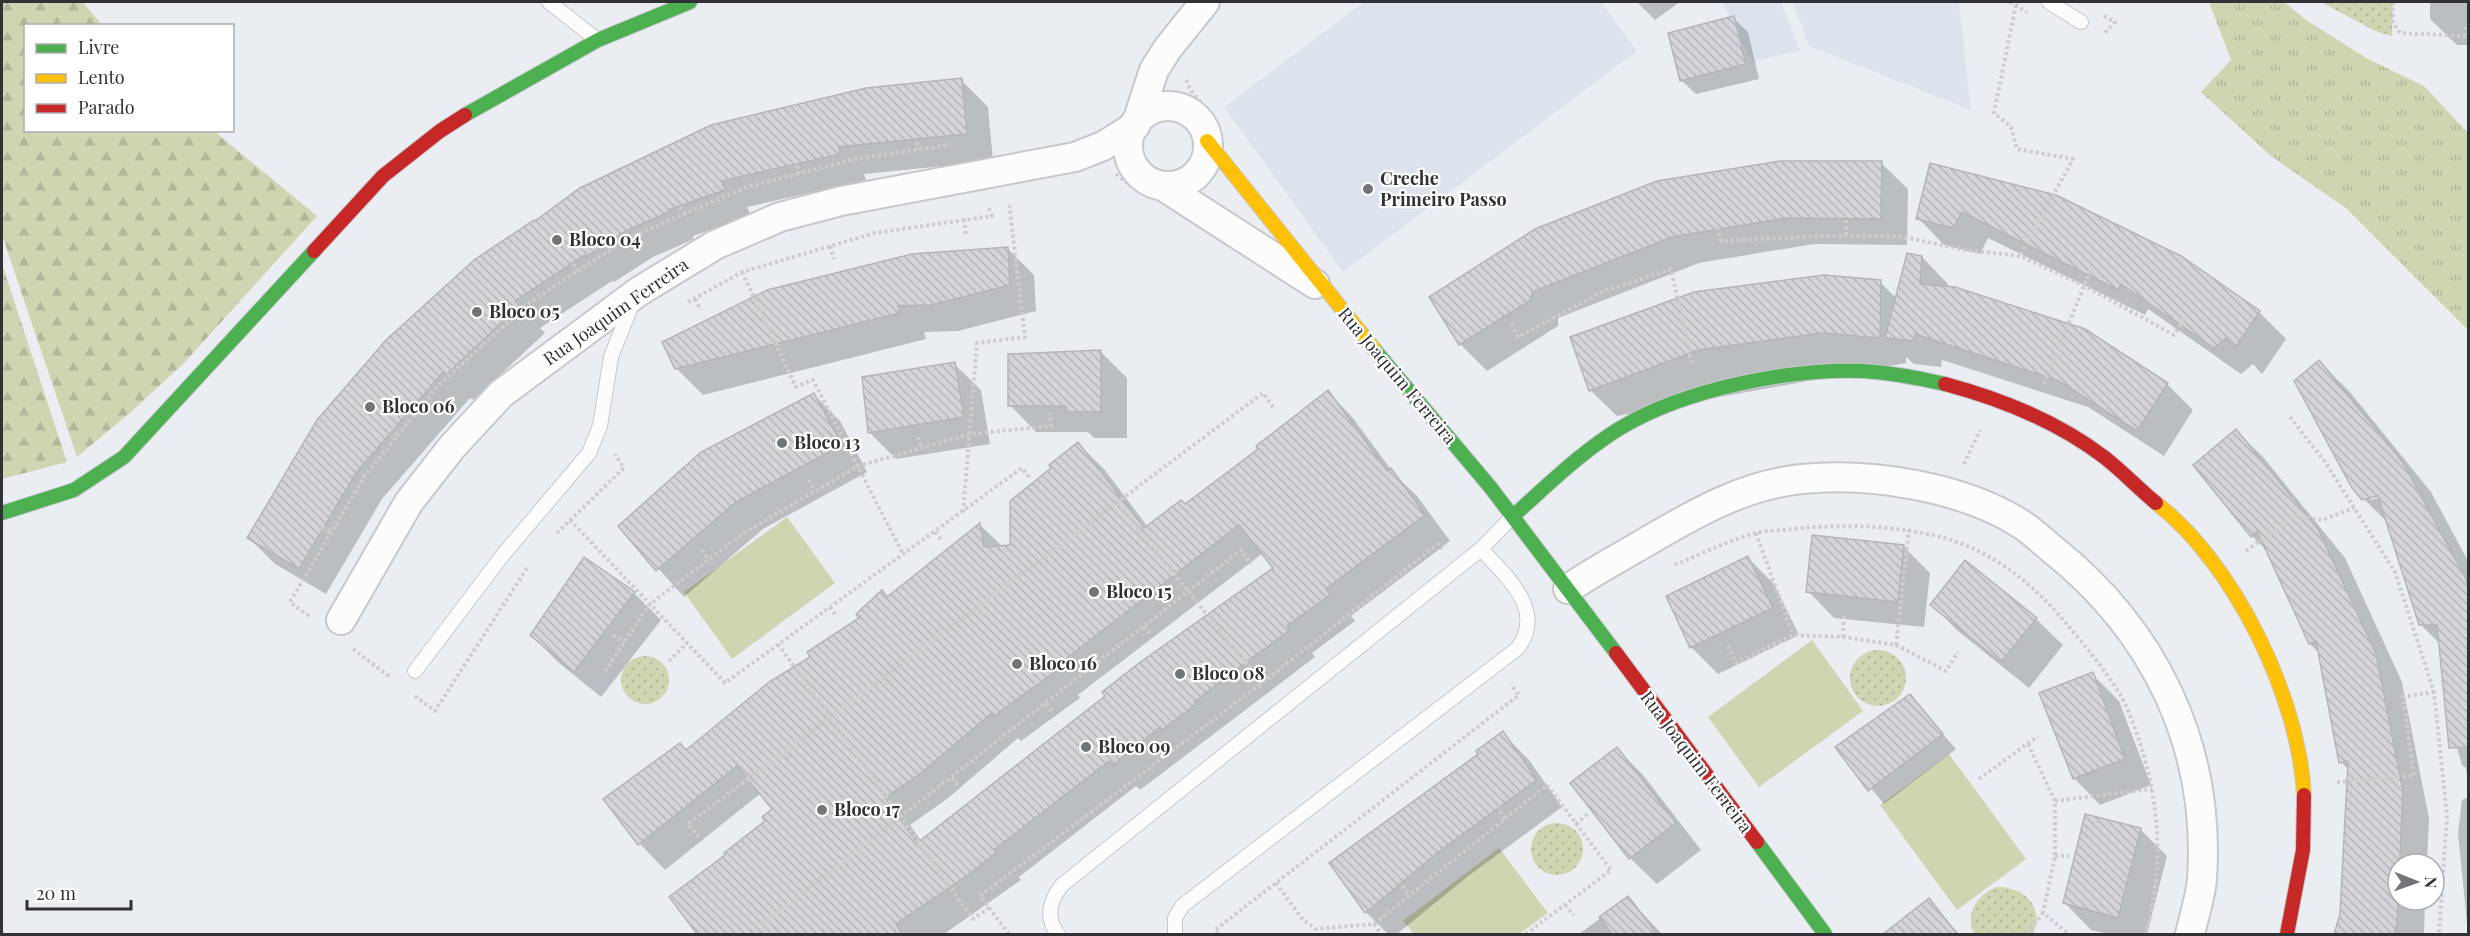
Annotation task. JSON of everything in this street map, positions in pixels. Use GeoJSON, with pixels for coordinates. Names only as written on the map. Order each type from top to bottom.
{"type":"FeatureCollection","features":[{"type":"Feature","properties":{"kind":"street"},"geometry":{"type":"LineString","coordinates":[[2,513],[74,490],[124,456],[383,176],[440,132],[496,95],[598,40],[690,2]]}},
{"type":"Feature","properties":{"kind":"street"},"geometry":{"type":"LineString","coordinates":[[1127,177],[1129,146],[1154,70],[1175,58],[1205,2]]}},
{"type":"Feature","properties":{"kind":"street","name":"Rua Joaquim Ferreira"},"geometry":{"type":"LineString","coordinates":[[1175,58],[1167,67],[1174,90],[1202,123],[1326,292],[1513,516],[1825,934]]}},
{"type":"Feature","properties":{"kind":"street","name":"Rua Joaquim Ferreira"},"geometry":{"type":"LineString","coordinates":[[334,628],[409,502],[452,447],[501,394],[638,292],[715,245],[780,217],[841,201],[1076,157],[1103,146],[1158,108],[1170,106],[1202,123]]}},
{"type":"Feature","properties":{"kind":"street"},"geometry":{"type":"LineString","coordinates":[[1163,186],[1176,186],[1198,172],[1205,161],[1202,123]]}},
{"type":"Feature","properties":{"kind":"street","name":"Rua Joaquim Ferreira"},"geometry":{"type":"LineString","coordinates":[[1076,157],[1102,160],[1127,177],[1163,186],[1326,292]]}},
{"type":"Feature","properties":{"kind":"street"},"geometry":{"type":"LineString","coordinates":[[1513,516],[1591,450],[1629,423],[1661,407],[1750,384],[1814,374],[1884,372],[1950,384],[2010,405],[2050,425],[2100,453],[2182,524],[2220,570],[2245,613],[2268,660],[2289,712],[2300,764],[2304,805],[2304,851],[2288,934]]}},
{"type":"Feature","properties":{"kind":"street"},"geometry":{"type":"LineString","coordinates":[[1568,589],[1707,507],[1757,487],[1802,479],[1845,478],[1909,484],[1965,498],[2021,524],[2082,573],[2132,629],[2164,682],[2179,717],[2201,814],[2202,879],[2190,934]]}},
{"type":"Feature","properties":{"kind":"lane"},"geometry":{"type":"LineString","coordinates":[[549,2],[598,40]]}},
{"type":"Feature","properties":{"kind":"lane"},"geometry":{"type":"LineString","coordinates":[[2049,2],[2081,22]]}},
{"type":"Feature","properties":{"kind":"lane"},"geometry":{"type":"LineString","coordinates":[[415,671],[502,556],[589,453],[600,426],[611,357],[638,292]]}},
{"type":"Feature","properties":{"kind":"lane"},"geometry":{"type":"LineString","coordinates":[[1058,934],[1050,912],[1053,896],[1062,885],[1481,549],[1513,516]]}},
{"type":"Feature","properties":{"kind":"lane"},"geometry":{"type":"LineString","coordinates":[[1175,934],[1175,918],[1182,906],[1518,648],[1526,638],[1529,625],[1526,607],[1509,580],[1481,549]]}},
{"type":"Feature","properties":{"kind":"path"},"geometry":{"type":"LineString","coordinates":[[2393,2],[2393,22],[2400,33],[2405,35],[2467,36],[2466,24]]}},
{"type":"Feature","properties":{"kind":"path"},"geometry":{"type":"LineString","coordinates":[[2016,5],[1994,113],[2011,127],[2017,149],[2073,159],[2020,256]]}},
{"type":"Feature","properties":{"kind":"path"},"geometry":{"type":"LineString","coordinates":[[1175,58],[1190,89],[1202,123]]}},
{"type":"Feature","properties":{"kind":"path"},"geometry":{"type":"LineString","coordinates":[[917,141],[919,149]]}},
{"type":"Feature","properties":{"kind":"path"},"geometry":{"type":"LineString","coordinates":[[797,166],[799,174]]}},
{"type":"Feature","properties":{"kind":"path"},"geometry":{"type":"LineString","coordinates":[[963,512],[977,343],[1025,337],[1008,192]]}},
{"type":"Feature","properties":{"kind":"path"},"geometry":{"type":"LineString","coordinates":[[685,304],[742,272],[875,233],[992,216],[986,198]]}},
{"type":"Feature","properties":{"kind":"path"},"geometry":{"type":"LineString","coordinates":[[680,207],[684,214]]}},
{"type":"Feature","properties":{"kind":"path"},"geometry":{"type":"LineString","coordinates":[[1846,216],[1846,235]]}},
{"type":"Feature","properties":{"kind":"path"},"geometry":{"type":"LineString","coordinates":[[964,219],[966,236]]}},
{"type":"Feature","properties":{"kind":"path"},"geometry":{"type":"LineString","coordinates":[[1718,227],[1721,242],[1846,235],[1904,237],[1965,250],[2020,256],[2085,286],[2174,335],[2184,318]]}},
{"type":"Feature","properties":{"kind":"path"},"geometry":{"type":"LineString","coordinates":[[830,246],[834,259]]}},
{"type":"Feature","properties":{"kind":"path"},"geometry":{"type":"LineString","coordinates":[[573,264],[578,271]]}},
{"type":"Feature","properties":{"kind":"path"},"geometry":{"type":"LineString","coordinates":[[1511,324],[1518,337],[1604,291],[1671,269],[1692,367]]}},
{"type":"Feature","properties":{"kind":"path"},"geometry":{"type":"LineString","coordinates":[[2043,385],[2091,269]]}},
{"type":"Feature","properties":{"kind":"path"},"geometry":{"type":"LineString","coordinates":[[742,272],[796,387],[813,380],[903,554]]}},
{"type":"Feature","properties":{"kind":"path"},"geometry":{"type":"LineString","coordinates":[[695,299],[701,310]]}},
{"type":"Feature","properties":{"kind":"path"},"geometry":{"type":"LineString","coordinates":[[477,339],[483,345]]}},
{"type":"Feature","properties":{"kind":"path"},"geometry":{"type":"LineString","coordinates":[[699,837],[688,824],[785,751],[1263,393],[1273,406]]}},
{"type":"Feature","properties":{"kind":"path"},"geometry":{"type":"LineString","coordinates":[[604,671],[650,604],[744,533],[858,466],[970,434],[1051,426],[1050,413]]}},
{"type":"Feature","properties":{"kind":"path"},"geometry":{"type":"LineString","coordinates":[[2290,417],[2325,462],[2395,572],[2434,692],[2447,816],[2439,934]]}},
{"type":"Feature","properties":{"kind":"path"},"geometry":{"type":"LineString","coordinates":[[390,428],[398,435]]}},
{"type":"Feature","properties":{"kind":"path"},"geometry":{"type":"LineString","coordinates":[[918,437],[921,448]]}},
{"type":"Feature","properties":{"kind":"path"},"geometry":{"type":"LineString","coordinates":[[549,541],[624,468],[612,450]]}},
{"type":"Feature","properties":{"kind":"path"},"geometry":{"type":"LineString","coordinates":[[570,520],[725,683],[1022,468],[1031,478]]}},
{"type":"Feature","properties":{"kind":"path"},"geometry":{"type":"LineString","coordinates":[[809,480],[815,491]]}},
{"type":"Feature","properties":{"kind":"path"},"geometry":{"type":"LineString","coordinates":[[1117,503],[1262,683]]}},
{"type":"Feature","properties":{"kind":"path"},"geometry":{"type":"LineString","coordinates":[[2238,557],[2294,516],[2322,520],[2354,508]]}},
{"type":"Feature","properties":{"kind":"path"},"geometry":{"type":"LineString","coordinates":[[1669,567],[1756,533],[1836,525],[1909,530],[1943,538],[1983,552],[2038,591],[2087,648],[2126,707],[2152,789],[2159,838],[2156,897],[2146,934]]}},
{"type":"Feature","properties":{"kind":"path"},"geometry":{"type":"LineString","coordinates":[[322,527],[331,532]]}},
{"type":"Feature","properties":{"kind":"path"},"geometry":{"type":"LineString","coordinates":[[1896,645],[1909,530]]}},
{"type":"Feature","properties":{"kind":"path"},"geometry":{"type":"LineString","coordinates":[[935,532],[942,542]]}},
{"type":"Feature","properties":{"kind":"path"},"geometry":{"type":"LineString","coordinates":[[1076,533],[1084,543]]}},
{"type":"Feature","properties":{"kind":"path"},"geometry":{"type":"LineString","coordinates":[[1756,533],[1793,635]]}},
{"type":"Feature","properties":{"kind":"path"},"geometry":{"type":"LineString","coordinates":[[1009,934],[980,896],[1262,683],[1438,544],[1446,553]]}},
{"type":"Feature","properties":{"kind":"path"},"geometry":{"type":"LineString","coordinates":[[702,550],[709,560]]}},
{"type":"Feature","properties":{"kind":"path"},"geometry":{"type":"LineString","coordinates":[[771,934],[763,924],[902,818],[1241,550],[1251,564]]}},
{"type":"Feature","properties":{"kind":"path"},"geometry":{"type":"LineString","coordinates":[[407,690],[435,711],[530,564]]}},
{"type":"Feature","properties":{"kind":"path"},"geometry":{"type":"LineString","coordinates":[[290,602],[334,628],[398,683]]}},
{"type":"Feature","properties":{"kind":"path"},"geometry":{"type":"LineString","coordinates":[[830,607],[837,617]]}},
{"type":"Feature","properties":{"kind":"path"},"geometry":{"type":"LineString","coordinates":[[977,608],[984,616]]}},
{"type":"Feature","properties":{"kind":"path"},"geometry":{"type":"LineString","coordinates":[[1844,614],[1844,637]]}},
{"type":"Feature","properties":{"kind":"path"},"geometry":{"type":"LineString","coordinates":[[1143,627],[1152,635]]}},
{"type":"Feature","properties":{"kind":"path"},"geometry":{"type":"LineString","coordinates":[[613,635],[624,643]]}},
{"type":"Feature","properties":{"kind":"path"},"geometry":{"type":"LineString","coordinates":[[1728,646],[1736,663],[1793,635],[1844,637],[1896,645],[1946,671],[1958,652]]}},
{"type":"Feature","properties":{"kind":"path"},"geometry":{"type":"LineString","coordinates":[[669,661],[687,643]]}},
{"type":"Feature","properties":{"kind":"path"},"geometry":{"type":"LineString","coordinates":[[778,644],[974,919],[989,908]]}},
{"type":"Feature","properties":{"kind":"path"},"geometry":{"type":"LineString","coordinates":[[883,678],[890,688]]}},
{"type":"Feature","properties":{"kind":"path"},"geometry":{"type":"LineString","coordinates":[[2336,782],[2414,776],[2403,698],[2434,692]]}},
{"type":"Feature","properties":{"kind":"path"},"geometry":{"type":"LineString","coordinates":[[1046,704],[1053,713]]}},
{"type":"Feature","properties":{"kind":"path"},"geometry":{"type":"LineString","coordinates":[[1979,779],[2038,736]]}},
{"type":"Feature","properties":{"kind":"path"},"geometry":{"type":"LineString","coordinates":[[2027,934],[2043,913],[2055,856],[2055,801],[2028,744]]}},
{"type":"Feature","properties":{"kind":"path"},"geometry":{"type":"LineString","coordinates":[[785,751],[792,761]]}},
{"type":"Feature","properties":{"kind":"path"},"geometry":{"type":"LineString","coordinates":[[952,778],[958,786]]}},
{"type":"Feature","properties":{"kind":"path"},"geometry":{"type":"LineString","coordinates":[[1276,884],[1304,920],[1316,929],[1374,924],[1547,785],[1611,870],[1526,934]]}},
{"type":"Feature","properties":{"kind":"path"},"geometry":{"type":"LineString","coordinates":[[2055,801],[2152,789]]}},
{"type":"Feature","properties":{"kind":"path"},"geometry":{"type":"LineString","coordinates":[[1497,806],[1505,819]]}},
{"type":"Feature","properties":{"kind":"path"},"geometry":{"type":"LineString","coordinates":[[1576,824],[1589,813]]}},
{"type":"Feature","properties":{"kind":"path"},"geometry":{"type":"LineString","coordinates":[[860,850],[867,858]]}},
{"type":"Feature","properties":{"kind":"path"},"geometry":{"type":"LineString","coordinates":[[2055,856],[2069,856]]}},
{"type":"Feature","properties":{"kind":"path"},"geometry":{"type":"LineString","coordinates":[[1399,881],[1409,895]]}},
{"type":"Feature","properties":{"kind":"path"},"geometry":{"type":"LineString","coordinates":[[1565,905],[1574,915]]}},
{"type":"Feature","properties":{"kind":"path"},"geometry":{"type":"LineString","coordinates":[[2043,913],[2068,934]]}},
{"type":"Feature","properties":{"kind":"path"},"geometry":{"type":"LineString","coordinates":[[1374,924],[1382,934]]}},
{"type":"Feature","properties":{"kind":"shaded area","name":"Creche Primeiro Passo"},"geometry":{"type":"Polygon","coordinates":[[[1364,2],[1601,2],[1637,51],[1343,272],[1224,107],[1364,2]]]}},
{"type":"Feature","properties":{"kind":"shaded area"},"geometry":{"type":"Polygon","coordinates":[[[1722,2],[1781,2],[1800,50],[1752,62],[1722,2]]]}},
{"type":"Feature","properties":{"kind":"shaded area"},"geometry":{"type":"Polygon","coordinates":[[[1792,2],[1959,2],[1971,110],[1809,46],[1792,2]]]}},
{"type":"Feature","properties":{"kind":"green space"},"geometry":{"type":"Polygon","coordinates":[[[2,2],[83,2],[101,24],[24,24],[24,132],[215,132],[317,216],[184,363],[77,457],[2,235],[2,2]]]}},
{"type":"Feature","properties":{"kind":"green space"},"geometry":{"type":"Polygon","coordinates":[[[2209,2],[2284,2],[2309,22],[2368,59],[2424,86],[2468,133],[2468,330],[2346,208],[2271,156],[2201,92],[2231,60],[2209,2]]]}},
{"type":"Feature","properties":{"kind":"green space"},"geometry":{"type":"Polygon","coordinates":[[[2321,2],[2393,2],[2392,36],[2375,31],[2321,2]]]}},
{"type":"Feature","properties":{"kind":"green space"},"geometry":{"type":"Polygon","coordinates":[[[2,264],[67,462],[2,479],[2,264]]]}},
{"type":"Feature","properties":{"kind":"green space"},"geometry":{"type":"Polygon","coordinates":[[[787,517],[835,583],[732,659],[684,592],[787,517]]]}},
{"type":"Feature","properties":{"kind":"green space"},"geometry":{"type":"Polygon","coordinates":[[[1812,640],[1863,711],[1759,787],[1708,717],[1812,640]]]}},
{"type":"Feature","properties":{"kind":"green space"},"geometry":{"type":"Polygon","coordinates":[[[1878,650],[1889,652],[1898,658],[1904,667],[1906,678],[1904,689],[1898,698],[1889,704],[1878,706],[1867,704],[1858,698],[1852,689],[1850,678],[1852,667],[1858,658],[1867,652],[1878,650]]]}},
{"type":"Feature","properties":{"kind":"green space"},"geometry":{"type":"Polygon","coordinates":[[[645,656],[662,663],[669,680],[662,697],[645,704],[628,697],[621,680],[628,663],[645,656]]]}},
{"type":"Feature","properties":{"kind":"green space"},"geometry":{"type":"Polygon","coordinates":[[[1949,754],[2026,859],[1957,910],[1880,805],[1949,754]]]}},
{"type":"Feature","properties":{"kind":"green space"},"geometry":{"type":"Polygon","coordinates":[[[1557,823],[1567,825],[1575,831],[1581,839],[1583,849],[1581,859],[1575,867],[1567,873],[1557,875],[1547,873],[1539,867],[1533,859],[1531,849],[1533,839],[1539,831],[1547,825],[1557,823]]]}},
{"type":"Feature","properties":{"kind":"green space"},"geometry":{"type":"Polygon","coordinates":[[[1499,848],[1548,913],[1519,934],[1414,934],[1403,921],[1499,848]]]}},
{"type":"Feature","properties":{"kind":"green space"},"geometry":{"type":"Polygon","coordinates":[[[1996,887],[2015,890],[2030,900],[2036,915],[2033,934],[1974,934],[1971,919],[1974,906],[1983,895],[1996,887]]]}},
{"type":"Feature","properties":{"kind":"building"},"geometry":{"type":"Polygon","coordinates":[[[1734,16],[1746,64],[1680,81],[1668,33],[1734,16]]]}},
{"type":"Feature","properties":{"kind":"building"},"geometry":{"type":"Polygon","coordinates":[[[962,78],[967,134],[839,147],[840,154],[722,181],[725,190],[668,210],[669,212],[626,231],[586,257],[585,255],[515,301],[519,306],[446,375],[443,372],[356,473],[299,569],[247,538],[317,420],[386,340],[474,260],[535,221],[580,188],[711,125],[866,88],[962,78]]]}},
{"type":"Feature","properties":{"kind":"building"},"geometry":{"type":"Polygon","coordinates":[[[1780,161],[1882,161],[1881,219],[1786,218],[1672,237],[1532,292],[1532,299],[1459,345],[1429,297],[1535,229],[1657,181],[1780,161]]]}},
{"type":"Feature","properties":{"kind":"building"},"geometry":{"type":"Polygon","coordinates":[[[1930,163],[2056,195],[2181,256],[2260,311],[2235,348],[2226,338],[2214,348],[2121,284],[2118,290],[1962,212],[1953,228],[1916,219],[1930,163]]]}},
{"type":"Feature","properties":{"kind":"building"},"geometry":{"type":"Polygon","coordinates":[[[1008,247],[1010,285],[931,305],[898,306],[900,313],[675,369],[662,342],[767,290],[912,254],[1008,247]]]}},
{"type":"Feature","properties":{"kind":"building"},"geometry":{"type":"Polygon","coordinates":[[[1907,253],[1922,256],[1920,284],[1955,287],[2085,329],[2168,383],[2137,431],[2059,381],[1915,334],[1915,341],[1885,338],[1907,253]]]}},
{"type":"Feature","properties":{"kind":"building"},"geometry":{"type":"Polygon","coordinates":[[[1824,275],[1881,280],[1880,338],[1822,333],[1699,350],[1589,391],[1570,337],[1694,292],[1824,275]]]}},
{"type":"Feature","properties":{"kind":"building"},"geometry":{"type":"Polygon","coordinates":[[[1101,350],[1101,412],[1066,412],[1066,406],[1008,406],[1008,354],[1101,350]]]}},
{"type":"Feature","properties":{"kind":"building"},"geometry":{"type":"Polygon","coordinates":[[[2319,360],[2402,461],[2466,579],[2469,589],[2469,747],[2449,748],[2437,625],[2419,625],[2378,496],[2362,500],[2352,488],[2294,381],[2319,360]]]}},
{"type":"Feature","properties":{"kind":"building"},"geometry":{"type":"Polygon","coordinates":[[[955,362],[964,417],[868,433],[862,377],[955,362]]]}},
{"type":"Feature","properties":{"kind":"building"},"geometry":{"type":"Polygon","coordinates":[[[1328,390],[1387,471],[1391,468],[1425,515],[1326,589],[1330,595],[1287,626],[1290,630],[1194,702],[1196,704],[1162,730],[1160,727],[1113,765],[1109,761],[994,850],[996,853],[968,875],[896,924],[902,934],[697,934],[669,897],[725,855],[724,853],[765,821],[762,817],[772,809],[737,766],[638,845],[603,799],[680,743],[686,750],[769,682],[810,657],[807,652],[859,618],[856,614],[882,590],[887,597],[980,523],[984,547],[1010,545],[1010,501],[1051,468],[1049,465],[1078,442],[1144,528],[1181,500],[1185,504],[1258,449],[1256,446],[1328,390]],[[1239,525],[1053,669],[1056,671],[994,716],[992,713],[921,773],[885,798],[917,843],[1105,696],[1102,692],[1139,663],[1273,568],[1239,525]]]}},
{"type":"Feature","properties":{"kind":"building"},"geometry":{"type":"Polygon","coordinates":[[[814,393],[842,445],[736,502],[656,571],[618,526],[701,452],[814,393]]]}},
{"type":"Feature","properties":{"kind":"building"},"geometry":{"type":"Polygon","coordinates":[[[2236,429],[2318,529],[2376,654],[2403,791],[2400,852],[2386,852],[2386,912],[2398,912],[2394,934],[2334,934],[2340,914],[2348,761],[2339,763],[2316,641],[2309,644],[2257,531],[2251,537],[2193,465],[2236,429]]]}},
{"type":"Feature","properties":{"kind":"building"},"geometry":{"type":"Polygon","coordinates":[[[1812,535],[1904,545],[1898,602],[1806,592],[1812,535]]]}},
{"type":"Feature","properties":{"kind":"building"},"geometry":{"type":"Polygon","coordinates":[[[1748,556],[1773,608],[1690,648],[1666,596],[1748,556]]]}},
{"type":"Feature","properties":{"kind":"building"},"geometry":{"type":"Polygon","coordinates":[[[584,557],[635,592],[574,672],[530,635],[584,557]]]}},
{"type":"Feature","properties":{"kind":"building"},"geometry":{"type":"Polygon","coordinates":[[[1965,560],[2037,618],[2001,662],[1930,605],[1965,560]]]}},
{"type":"Feature","properties":{"kind":"building"},"geometry":{"type":"Polygon","coordinates":[[[2093,672],[2125,759],[2073,779],[2039,693],[2093,672]]]}},
{"type":"Feature","properties":{"kind":"building"},"geometry":{"type":"Polygon","coordinates":[[[1910,694],[1943,734],[1868,791],[1835,747],[1910,694]]]}},
{"type":"Feature","properties":{"kind":"building"},"geometry":{"type":"Polygon","coordinates":[[[1503,731],[1537,780],[1441,850],[1365,913],[1329,863],[1478,754],[1476,751],[1503,731]]]}},
{"type":"Feature","properties":{"kind":"building"},"geometry":{"type":"Polygon","coordinates":[[[1617,747],[1676,823],[1629,859],[1570,783],[1617,747]]]}},
{"type":"Feature","properties":{"kind":"building"},"geometry":{"type":"Polygon","coordinates":[[[2085,814],[2141,828],[2118,918],[2063,903],[2085,814]]]}},
{"type":"Feature","properties":{"kind":"building"},"geometry":{"type":"Polygon","coordinates":[[[1628,896],[1657,934],[1612,934],[1599,917],[1628,896]]]}},
{"type":"Feature","properties":{"kind":"building"},"geometry":{"type":"Polygon","coordinates":[[[1929,898],[1957,934],[1883,934],[1929,898]]]}},
{"type":"Feature","properties":{"kind":"traffic: fast"},"geometry":{"type":"LineString","coordinates":[[465,115],[598,40],[690,2]]}},
{"type":"Feature","properties":{"kind":"traffic: fast"},"geometry":{"type":"LineString","coordinates":[[2,513],[74,490],[124,457],[314,251]]}},
{"type":"Feature","properties":{"kind":"traffic: fast"},"geometry":{"type":"LineString","coordinates":[[1374,349],[1491,488],[1616,653]]}},
{"type":"Feature","properties":{"kind":"traffic: fast"},"geometry":{"type":"LineString","coordinates":[[1513,516],[1607,436],[1648,414],[1707,392],[1772,377],[1835,371],[1885,373],[1945,384]]}},
{"type":"Feature","properties":{"kind":"traffic: fast"},"geometry":{"type":"LineString","coordinates":[[1757,842],[1825,934]]}},
{"type":"Feature","properties":{"kind":"traffic: slow"},"geometry":{"type":"LineString","coordinates":[[1207,141],[1374,349]]}},
{"type":"Feature","properties":{"kind":"traffic: slow"},"geometry":{"type":"LineString","coordinates":[[2156,503],[2185,529],[2211,560],[2236,596],[2257,635],[2276,675],[2290,716],[2304,795]]}},
{"type":"Feature","properties":{"kind":"traffic: jam"},"geometry":{"type":"LineString","coordinates":[[314,251],[383,176],[440,131],[465,115]]}},
{"type":"Feature","properties":{"kind":"traffic: jam"},"geometry":{"type":"LineString","coordinates":[[1945,384],[2008,404],[2048,422],[2104,457],[2156,503]]}},
{"type":"Feature","properties":{"kind":"traffic: jam"},"geometry":{"type":"LineString","coordinates":[[1616,653],[1757,842]]}},
{"type":"Feature","properties":{"kind":"traffic: jam"},"geometry":{"type":"LineString","coordinates":[[2287,934],[2303,850],[2304,795]]}},
{"type":"Feature","properties":{"kind":"place","name":"Creche Primeiro Passo"},"geometry":{"type":"Point","coordinates":[1368,189]}},
{"type":"Feature","properties":{"kind":"place","name":"Bloco 04"},"geometry":{"type":"Point","coordinates":[557,240]}},
{"type":"Feature","properties":{"kind":"place","name":"Bloco 05"},"geometry":{"type":"Point","coordinates":[477,312]}},
{"type":"Feature","properties":{"kind":"place","name":"Bloco 06"},"geometry":{"type":"Point","coordinates":[370,407]}},
{"type":"Feature","properties":{"kind":"place","name":"Bloco 13"},"geometry":{"type":"Point","coordinates":[782,443]}},
{"type":"Feature","properties":{"kind":"place","name":"Bloco 15"},"geometry":{"type":"Point","coordinates":[1094,592]}},
{"type":"Feature","properties":{"kind":"place","name":"Bloco 16"},"geometry":{"type":"Point","coordinates":[1017,664]}},
{"type":"Feature","properties":{"kind":"place","name":"Bloco 08"},"geometry":{"type":"Point","coordinates":[1180,674]}},
{"type":"Feature","properties":{"kind":"place","name":"Bloco 09"},"geometry":{"type":"Point","coordinates":[1086,747]}},
{"type":"Feature","properties":{"kind":"place","name":"Bloco 17"},"geometry":{"type":"Point","coordinates":[822,810]}}]}
